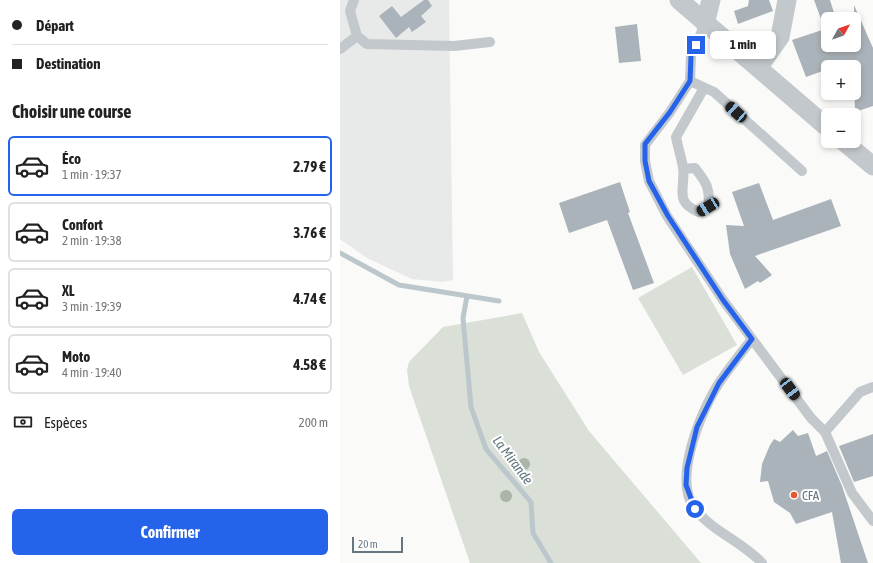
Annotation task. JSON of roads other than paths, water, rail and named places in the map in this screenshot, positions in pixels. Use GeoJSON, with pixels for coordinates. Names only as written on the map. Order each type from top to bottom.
{"type":"FeatureCollection","features":[{"type":"Feature","properties":{"kind":"street"},"geometry":{"type":"LineString","coordinates":[[679,0],[705,24],[821,122]]}},
{"type":"Feature","properties":{"kind":"street"},"geometry":{"type":"LineString","coordinates":[[705,24],[711,0]]}},
{"type":"Feature","properties":{"kind":"street"},"geometry":{"type":"LineString","coordinates":[[758,68],[780,37],[787,0]]}},
{"type":"Feature","properties":{"kind":"street"},"geometry":{"type":"LineString","coordinates":[[851,148],[873,166]]}},
{"type":"Feature","properties":{"kind":"lane"},"geometry":{"type":"LineString","coordinates":[[354,0],[350,11],[357,36],[367,44],[454,46],[490,42]]}},
{"type":"Feature","properties":{"kind":"lane"},"geometry":{"type":"LineString","coordinates":[[705,24],[691,56],[690,81],[670,112],[645,144],[645,161],[649,181],[672,222],[723,300],[811,418],[825,432],[852,493],[873,521]]}},
{"type":"Feature","properties":{"kind":"lane"},"geometry":{"type":"LineString","coordinates":[[340,49],[357,36]]}},
{"type":"Feature","properties":{"kind":"lane"},"geometry":{"type":"LineString","coordinates":[[690,81],[714,92],[802,171]]}},
{"type":"Feature","properties":{"kind":"lane"},"geometry":{"type":"LineString","coordinates":[[683,169],[676,137],[704,88]]}},
{"type":"Feature","properties":{"kind":"lane"},"geometry":{"type":"LineString","coordinates":[[752,339],[719,383],[697,427],[687,468],[686,485],[695,509],[721,533],[740,544],[762,563]]}},
{"type":"Feature","properties":{"kind":"lane"},"geometry":{"type":"LineString","coordinates":[[825,432],[860,392],[873,387]]}},
{"type":"Feature","properties":{"kind":"waterway"},"geometry":{"type":"LineString","coordinates":[[340,253],[399,285],[499,301]]}},
{"type":"Feature","properties":{"kind":"waterway","name":"La Mirande"},"geometry":{"type":"LineString","coordinates":[[467,296],[463,318],[471,407],[486,449],[531,502],[533,533],[551,563]]}},
{"type":"Feature","properties":{"kind":"place","name":"CFA"},"geometry":{"type":"Point","coordinates":[794,495]}}]}
